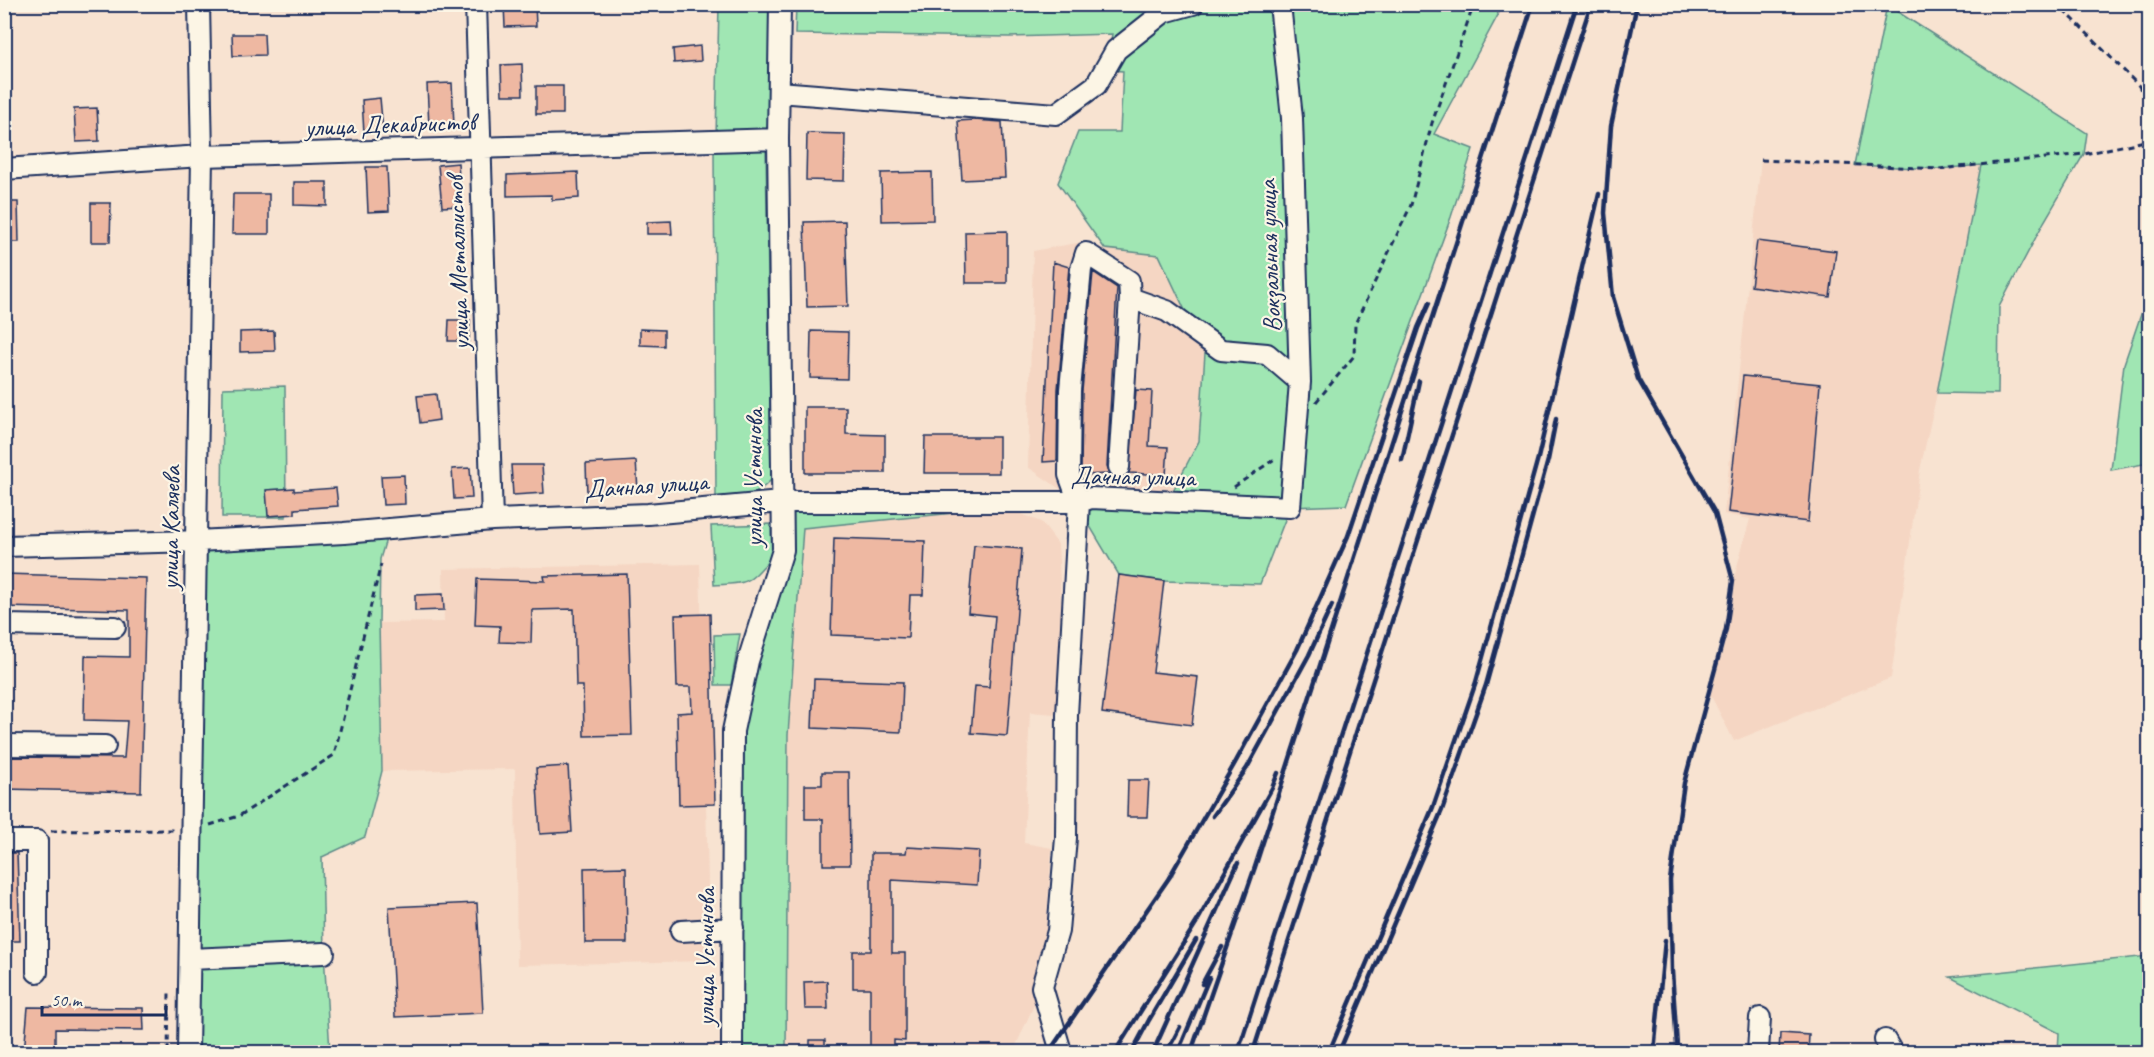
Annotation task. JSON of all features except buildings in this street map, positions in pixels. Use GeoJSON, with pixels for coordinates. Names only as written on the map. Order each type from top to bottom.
{"type":"FeatureCollection","features":[{"type":"Feature","properties":{"kind":"street","name":"улица Каляева"},"geometry":{"type":"LineString","coordinates":[[188,1053],[202,156],[199,4]]}},
{"type":"Feature","properties":{"kind":"street","name":"улица Металлистов"},"geometry":{"type":"LineString","coordinates":[[476,4],[492,520]]}},
{"type":"Feature","properties":{"kind":"street","name":"улица Устинова"},"geometry":{"type":"LineString","coordinates":[[732,1053],[733,730],[747,661],[783,550],[778,139],[780,4]]}},
{"type":"Feature","properties":{"kind":"street"},"geometry":{"type":"LineString","coordinates":[[779,92],[1056,114],[1096,85],[1116,50],[1164,12],[1193,4]]}},
{"type":"Feature","properties":{"kind":"street","name":"Вокзальная улица"},"geometry":{"type":"LineString","coordinates":[[1280,4],[1292,118],[1300,382],[1290,507]]}},
{"type":"Feature","properties":{"kind":"street","name":"улица Декабристов"},"geometry":{"type":"LineString","coordinates":[[4,169],[202,156],[778,139]]}},
{"type":"Feature","properties":{"kind":"street"},"geometry":{"type":"LineString","coordinates":[[1060,1048],[1042,987],[1058,930],[1066,838],[1067,715],[1079,502],[1069,475],[1070,390],[1081,269],[1086,253],[1129,281],[1130,298],[1119,467]]}},
{"type":"Feature","properties":{"kind":"street"},"geometry":{"type":"LineString","coordinates":[[1130,298],[1167,311],[1221,350],[1268,354],[1300,382]]}},
{"type":"Feature","properties":{"kind":"street","name":"Дачная улица"},"geometry":{"type":"LineString","coordinates":[[4,546],[197,541],[344,533],[492,520],[648,514],[781,502],[1079,502],[1091,498],[1290,507]]}},
{"type":"Feature","properties":{"kind":"street"},"geometry":{"type":"LineString","coordinates":[[4,625],[115,627]]}},
{"type":"Feature","properties":{"kind":"street"},"geometry":{"type":"LineString","coordinates":[[4,745],[105,746]]}},
{"type":"Feature","properties":{"kind":"street"},"geometry":{"type":"LineString","coordinates":[[4,841],[37,841],[37,972]]}},
{"type":"Feature","properties":{"kind":"street"},"geometry":{"type":"LineString","coordinates":[[681,931],[732,928]]}},
{"type":"Feature","properties":{"kind":"street"},"geometry":{"type":"LineString","coordinates":[[190,959],[324,953]]}},
{"type":"Feature","properties":{"kind":"street"},"geometry":{"type":"LineString","coordinates":[[1758,1053],[1760,1018]]}},
{"type":"Feature","properties":{"kind":"path"},"geometry":{"type":"LineString","coordinates":[[1297,425],[1354,356],[1355,324],[1411,205],[1432,123],[1474,4]]}},
{"type":"Feature","properties":{"kind":"path"},"geometry":{"type":"LineString","coordinates":[[2055,4],[2073,19],[2139,86],[2150,111]]}},
{"type":"Feature","properties":{"kind":"path"},"geometry":{"type":"LineString","coordinates":[[1761,160],[1939,169],[2084,154],[2150,140]]}},
{"type":"Feature","properties":{"kind":"path"},"geometry":{"type":"LineString","coordinates":[[1208,503],[1266,466],[1281,450]]}},
{"type":"Feature","properties":{"kind":"path"},"geometry":{"type":"LineString","coordinates":[[50,831],[192,830],[239,816],[334,755],[381,564]]}},
{"type":"Feature","properties":{"kind":"shaded area"},"geometry":{"type":"Polygon","coordinates":[[[1761,160],[1939,169],[1981,165],[1920,470],[1891,678],[1734,741],[1708,690],[1726,629],[1733,581],[1750,519],[1724,514],[1761,160]]]}},
{"type":"Feature","properties":{"kind":"shaded area"},"geometry":{"type":"Polygon","coordinates":[[[1082,242],[1105,249],[1159,255],[1205,353],[1199,441],[1167,502],[1079,502],[1028,467],[1033,251],[1082,242]]]}},
{"type":"Feature","properties":{"kind":"shaded area"},"geometry":{"type":"Polygon","coordinates":[[[1005,508],[1041,522],[1058,544],[1067,715],[1030,712],[1024,843],[1052,848],[1042,987],[1013,1052],[786,1052],[788,735],[803,528],[1005,508]]]}},
{"type":"Feature","properties":{"kind":"shaded area"},"geometry":{"type":"Polygon","coordinates":[[[700,564],[710,961],[517,965],[515,769],[382,771],[379,623],[444,622],[443,569],[700,564]]]}},
{"type":"Feature","properties":{"kind":"green space"},"geometry":{"type":"Polygon","coordinates":[[[796,4],[1497,5],[1498,15],[1434,134],[1473,149],[1451,217],[1346,505],[1290,507],[1260,584],[1164,581],[1119,575],[1085,518],[1091,498],[1167,502],[1199,441],[1205,353],[1159,255],[1105,249],[1058,183],[1078,132],[1120,132],[1123,71],[1107,70],[1112,34],[1010,37],[795,34],[796,4]]]}},
{"type":"Feature","properties":{"kind":"green space"},"geometry":{"type":"Polygon","coordinates":[[[719,5],[775,5],[768,136],[716,137],[719,5]]]}},
{"type":"Feature","properties":{"kind":"green space"},"geometry":{"type":"Polygon","coordinates":[[[1887,5],[2087,133],[2084,154],[2044,222],[1999,307],[1998,394],[1937,393],[1981,165],[1939,169],[1855,165],[1887,5]]]}},
{"type":"Feature","properties":{"kind":"green space"},"geometry":{"type":"Polygon","coordinates":[[[766,149],[771,480],[758,491],[746,496],[716,498],[714,151],[766,149]]]}},
{"type":"Feature","properties":{"kind":"green space"},"geometry":{"type":"Polygon","coordinates":[[[2149,291],[2149,463],[2111,470],[2124,364],[2149,291]]]}},
{"type":"Feature","properties":{"kind":"green space"},"geometry":{"type":"Polygon","coordinates":[[[285,386],[286,517],[222,517],[223,388],[285,386]]]}},
{"type":"Feature","properties":{"kind":"green space"},"geometry":{"type":"Polygon","coordinates":[[[784,505],[1005,508],[803,528],[788,735],[786,1052],[732,1052],[733,731],[784,505]]]}},
{"type":"Feature","properties":{"kind":"green space"},"geometry":{"type":"Polygon","coordinates":[[[771,524],[772,557],[764,566],[748,580],[735,584],[714,585],[711,526],[771,524]]]}},
{"type":"Feature","properties":{"kind":"green space"},"geometry":{"type":"Polygon","coordinates":[[[389,529],[380,559],[382,771],[365,837],[322,857],[324,953],[330,1052],[188,1052],[197,541],[389,529]]]}},
{"type":"Feature","properties":{"kind":"green space"},"geometry":{"type":"Polygon","coordinates":[[[740,634],[731,685],[715,685],[714,635],[740,634]]]}},
{"type":"Feature","properties":{"kind":"green space"},"geometry":{"type":"Polygon","coordinates":[[[2149,956],[2149,1052],[2058,1052],[2059,1033],[1950,977],[2149,956]]]}},
{"type":"Feature","properties":{"kind":"railway"},"geometry":{"type":"LineString","coordinates":[[1191,1052],[1255,867],[1533,4]]}},
{"type":"Feature","properties":{"kind":"railway"},"geometry":{"type":"LineString","coordinates":[[1238,1052],[1577,4]]}},
{"type":"Feature","properties":{"kind":"railway"},"geometry":{"type":"LineString","coordinates":[[1253,1052],[1591,4]]}},
{"type":"Feature","properties":{"kind":"railway"},"geometry":{"type":"LineString","coordinates":[[1637,4],[1611,126],[1605,213],[1613,297],[1638,379],[1715,513],[1733,581],[1726,629],[1684,783],[1670,880],[1672,971],[1677,1046]]}},
{"type":"Feature","properties":{"kind":"railway"},"geometry":{"type":"LineString","coordinates":[[1329,1052],[1433,807],[1476,682],[1538,458],[1599,194]]}},
{"type":"Feature","properties":{"kind":"railway"},"geometry":{"type":"LineString","coordinates":[[1167,881],[1297,650],[1348,536],[1418,328],[1429,303]]}},
{"type":"Feature","properties":{"kind":"railway"},"geometry":{"type":"LineString","coordinates":[[1402,460],[1419,381]]}},
{"type":"Feature","properties":{"kind":"railway"},"geometry":{"type":"LineString","coordinates":[[1339,1052],[1442,810],[1486,685],[1548,460],[1556,419]]}},
{"type":"Feature","properties":{"kind":"railway"},"geometry":{"type":"LineString","coordinates":[[1213,816],[1247,768],[1309,655],[1332,605]]}},
{"type":"Feature","properties":{"kind":"railway"},"geometry":{"type":"LineString","coordinates":[[1115,1052],[1198,920],[1272,788],[1278,773]]}},
{"type":"Feature","properties":{"kind":"railway"},"geometry":{"type":"LineString","coordinates":[[1153,1052],[1238,863]]}},
{"type":"Feature","properties":{"kind":"railway"},"geometry":{"type":"LineString","coordinates":[[1049,1052],[1171,875]]}},
{"type":"Feature","properties":{"kind":"railway"},"geometry":{"type":"LineString","coordinates":[[1132,1052],[1196,940]]}},
{"type":"Feature","properties":{"kind":"railway"},"geometry":{"type":"LineString","coordinates":[[1654,1052],[1665,940]]}},
{"type":"Feature","properties":{"kind":"railway"},"geometry":{"type":"LineString","coordinates":[[1202,984],[1222,947]]}},
{"type":"Feature","properties":{"kind":"railway"},"geometry":{"type":"LineString","coordinates":[[1178,1052],[1209,978]]}},
{"type":"Feature","properties":{"kind":"railway"},"geometry":{"type":"LineString","coordinates":[[1167,1052],[1180,1027]]}}]}
